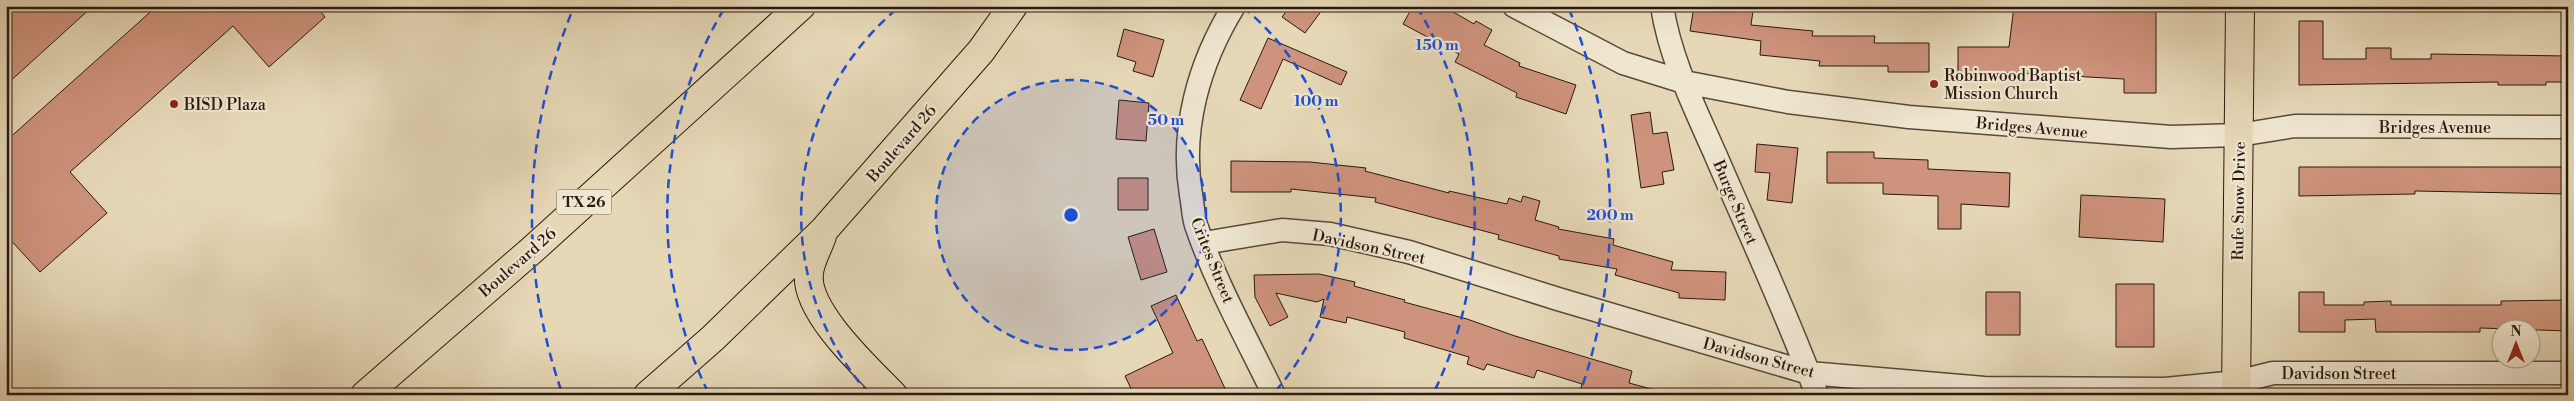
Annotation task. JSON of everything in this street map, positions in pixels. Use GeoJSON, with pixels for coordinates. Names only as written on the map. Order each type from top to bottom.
{"type":"FeatureCollection","features":[{"type":"Feature","properties":{"kind":"main road","name":"Boulevard 26"},"geometry":{"type":"LineString","coordinates":[[365,395],[532,250],[801,6]]}},
{"type":"Feature","properties":{"kind":"main road","name":"Boulevard 26"},"geometry":{"type":"LineString","coordinates":[[648,395],[712,338],[824,230],[981,51],[1013,6]]}},
{"type":"Feature","properties":{"kind":"main road","name":"Rufe Snow Drive"},"geometry":{"type":"LineString","coordinates":[[2237,388],[2240,6]]}},
{"type":"Feature","properties":{"kind":"main road"},"geometry":{"type":"LineString","coordinates":[[824,230],[808,274],[814,302],[823,317],[862,363],[893,395]]}},
{"type":"Feature","properties":{"kind":"street","name":"Crites Street"},"geometry":{"type":"LineString","coordinates":[[1234,6],[1220,30],[1204,66],[1188,136],[1187,170],[1196,223],[1216,275],[1274,395]]}},
{"type":"Feature","properties":{"kind":"street","name":"Bridges Avenue"},"geometry":{"type":"LineString","coordinates":[[1514,6],[1623,63],[1684,82],[1788,102],[1909,117],[2171,137],[2239,135],[2295,126],[2568,127]]}},
{"type":"Feature","properties":{"kind":"street","name":"Burge Street"},"geometry":{"type":"LineString","coordinates":[[1662,6],[1665,23],[1684,82],[1817,395]]}},
{"type":"Feature","properties":{"kind":"street","name":"Davidson Street"},"geometry":{"type":"LineString","coordinates":[[1204,243],[1282,230],[1330,234],[1410,252],[1558,299],[1809,373],[1984,388],[2165,389],[2237,388],[2273,373],[2568,372]]}},
{"type":"Feature","properties":{"kind":"building"},"geometry":{"type":"Polygon","coordinates":[[[6,6],[93,6],[6,85],[6,6]]]}},
{"type":"Feature","properties":{"kind":"building"},"geometry":{"type":"Polygon","coordinates":[[[157,6],[316,6],[325,17],[269,67],[233,26],[70,172],[107,213],[40,272],[6,235],[6,141],[157,6]]]}},
{"type":"Feature","properties":{"kind":"building"},"geometry":{"type":"Polygon","coordinates":[[[1290,6],[1325,6],[1305,33],[1282,17],[1290,6]]]}},
{"type":"Feature","properties":{"kind":"building"},"geometry":{"type":"Polygon","coordinates":[[[1413,6],[1443,6],[1474,24],[1476,21],[1492,30],[1484,45],[1520,63],[1519,66],[1576,85],[1566,114],[1516,97],[1517,93],[1455,62],[1459,54],[1403,24],[1413,6]]]}},
{"type":"Feature","properties":{"kind":"building"},"geometry":{"type":"Polygon","coordinates":[[[1694,6],[1717,6],[1753,11],[1751,25],[1813,31],[1812,36],[1875,36],[1874,43],[1929,43],[1929,72],[1888,72],[1888,66],[1819,66],[1820,61],[1760,55],[1761,41],[1690,31],[1694,6]]]}},
{"type":"Feature","properties":{"kind":"building"},"geometry":{"type":"Polygon","coordinates":[[[2014,6],[2156,6],[2156,93],[2124,93],[2124,79],[1999,72],[1999,78],[1958,78],[1958,47],[2009,47],[2014,6]]]}},
{"type":"Feature","properties":{"kind":"building"},"geometry":{"type":"Polygon","coordinates":[[[2299,21],[2323,21],[2323,59],[2366,59],[2366,48],[2391,48],[2391,59],[2431,59],[2431,54],[2568,56],[2568,82],[2546,82],[2546,85],[2498,85],[2498,82],[2299,85],[2299,21]]]}},
{"type":"Feature","properties":{"kind":"building"},"geometry":{"type":"Polygon","coordinates":[[[1124,29],[1164,40],[1153,77],[1133,71],[1136,62],[1117,56],[1124,29]]]}},
{"type":"Feature","properties":{"kind":"building"},"geometry":{"type":"Polygon","coordinates":[[[1268,38],[1347,72],[1341,85],[1283,59],[1261,109],[1240,100],[1268,38]]]}},
{"type":"Feature","properties":{"kind":"building"},"geometry":{"type":"Polygon","coordinates":[[[1119,100],[1149,103],[1146,141],[1116,139],[1119,100]]]}},
{"type":"Feature","properties":{"kind":"building"},"geometry":{"type":"Polygon","coordinates":[[[1650,112],[1653,134],[1667,132],[1674,170],[1662,172],[1664,184],[1641,188],[1631,115],[1650,112]]]}},
{"type":"Feature","properties":{"kind":"building"},"geometry":{"type":"Polygon","coordinates":[[[1757,144],[1798,148],[1792,203],[1767,200],[1770,173],[1755,172],[1757,144]]]}},
{"type":"Feature","properties":{"kind":"building"},"geometry":{"type":"Polygon","coordinates":[[[1827,152],[1874,152],[1874,158],[1928,160],[1928,169],[2010,173],[2009,207],[1961,204],[1961,229],[1938,229],[1938,196],[1883,194],[1883,183],[1827,183],[1827,152]]]}},
{"type":"Feature","properties":{"kind":"building"},"geometry":{"type":"Polygon","coordinates":[[[1231,161],[1310,162],[1366,168],[1365,171],[1449,193],[1449,191],[1507,204],[1509,198],[1521,202],[1523,196],[1540,201],[1535,220],[1559,227],[1558,229],[1614,239],[1613,245],[1673,262],[1671,270],[1726,272],[1725,300],[1679,298],[1679,293],[1615,275],[1617,269],[1559,259],[1559,256],[1498,239],[1499,235],[1375,202],[1376,198],[1291,189],[1291,192],[1231,192],[1231,161]]]}},
{"type":"Feature","properties":{"kind":"building"},"geometry":{"type":"Polygon","coordinates":[[[2299,167],[2568,167],[2568,194],[2415,191],[2415,194],[2299,196],[2299,167]]]}},
{"type":"Feature","properties":{"kind":"building"},"geometry":{"type":"Polygon","coordinates":[[[1118,178],[1148,178],[1148,210],[1118,210],[1118,178]]]}},
{"type":"Feature","properties":{"kind":"building"},"geometry":{"type":"Polygon","coordinates":[[[2081,195],[2165,199],[2163,242],[2079,237],[2081,195]]]}},
{"type":"Feature","properties":{"kind":"building"},"geometry":{"type":"Polygon","coordinates":[[[1154,229],[1167,272],[1141,280],[1128,237],[1154,229]]]}},
{"type":"Feature","properties":{"kind":"building"},"geometry":{"type":"Polygon","coordinates":[[[1319,274],[1355,282],[1354,286],[1405,300],[1404,302],[1467,319],[1515,336],[1632,371],[1629,383],[1655,390],[1655,395],[1579,395],[1582,384],[1537,370],[1534,378],[1487,364],[1484,370],[1467,364],[1469,357],[1404,338],[1405,332],[1347,317],[1346,323],[1320,317],[1324,299],[1317,302],[1276,293],[1288,317],[1270,326],[1255,297],[1254,275],[1319,274]]]}},
{"type":"Feature","properties":{"kind":"building"},"geometry":{"type":"Polygon","coordinates":[[[2116,284],[2154,284],[2154,347],[2116,347],[2116,284]]]}},
{"type":"Feature","properties":{"kind":"building"},"geometry":{"type":"Polygon","coordinates":[[[1986,292],[2020,292],[2020,335],[1986,335],[1986,292]]]}},
{"type":"Feature","properties":{"kind":"building"},"geometry":{"type":"Polygon","coordinates":[[[2299,292],[2324,292],[2324,305],[2364,305],[2364,302],[2391,301],[2391,305],[2501,305],[2501,301],[2568,300],[2568,331],[2542,330],[2542,318],[2492,318],[2492,328],[2480,328],[2480,332],[2376,332],[2375,319],[2345,320],[2345,332],[2299,332],[2299,292]]]}},
{"type":"Feature","properties":{"kind":"building"},"geometry":{"type":"Polygon","coordinates":[[[1176,295],[1197,341],[1202,339],[1228,395],[1134,395],[1125,376],[1173,353],[1151,306],[1176,295]]]}},
{"type":"Feature","properties":{"kind":"place","name":"Robinwood Baptist Mission Church"},"geometry":{"type":"Point","coordinates":[1934,84]}},
{"type":"Feature","properties":{"kind":"place","name":"BISD Plaza"},"geometry":{"type":"Point","coordinates":[174,104]}}]}
